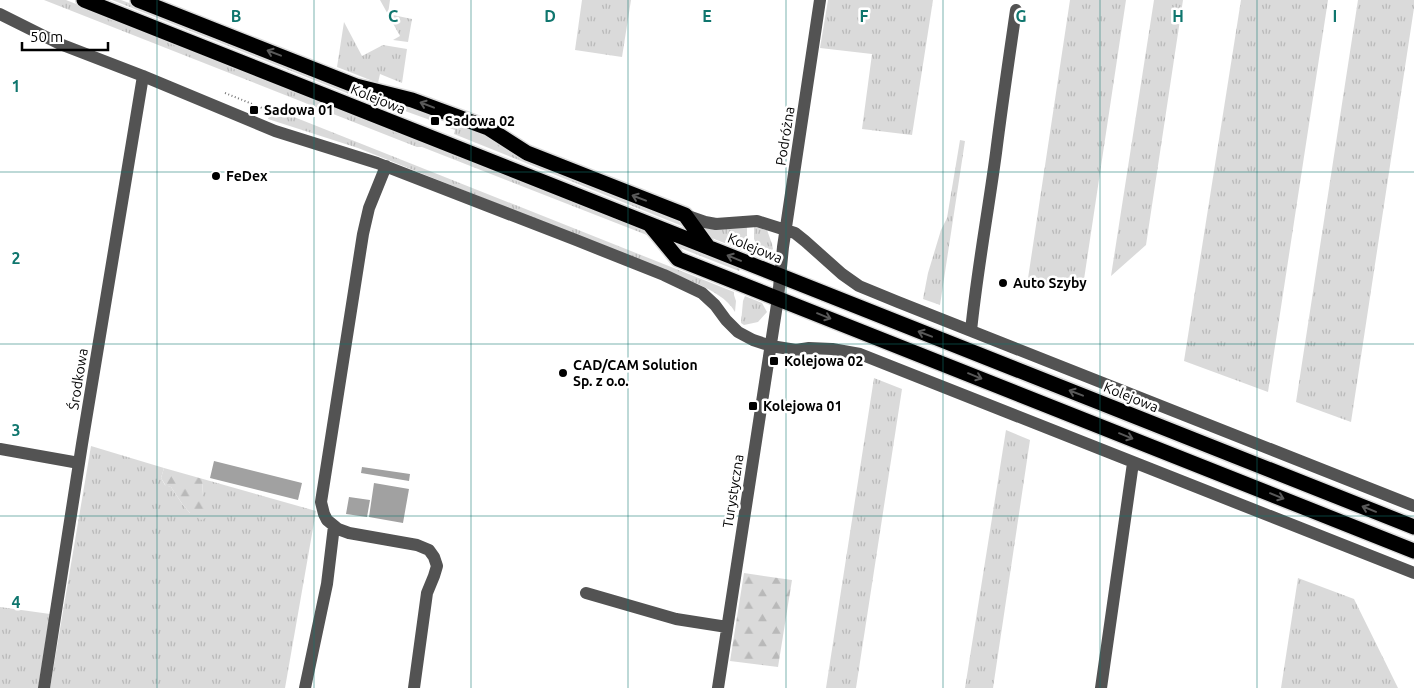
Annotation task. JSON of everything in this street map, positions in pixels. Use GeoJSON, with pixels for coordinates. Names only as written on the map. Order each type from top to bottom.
{"type":"FeatureCollection","features":[{"type":"Feature","properties":{"kind":"highway","name":"Kolejowa"},"geometry":{"type":"LineString","coordinates":[[84,0],[1414,527]]}},
{"type":"Feature","properties":{"kind":"highway"},"geometry":{"type":"LineString","coordinates":[[138,0],[356,86],[412,100],[488,128],[527,153],[685,216],[708,248]]}},
{"type":"Feature","properties":{"kind":"highway"},"geometry":{"type":"LineString","coordinates":[[648,224],[678,259],[1414,551]]}},
{"type":"Feature","properties":{"kind":"street","name":"Podróżna"},"geometry":{"type":"LineString","coordinates":[[778,298],[786,230],[820,0]]}},
{"type":"Feature","properties":{"kind":"street"},"geometry":{"type":"LineString","coordinates":[[971,331],[1000,112],[1016,10]]}},
{"type":"Feature","properties":{"kind":"street"},"geometry":{"type":"LineString","coordinates":[[0,14],[60,44],[275,131],[386,166],[691,287],[715,305],[738,332],[752,340],[770,346],[796,350],[809,348],[832,349],[860,354],[1414,573]]}},
{"type":"Feature","properties":{"kind":"street","name":"Środkowa"},"geometry":{"type":"LineString","coordinates":[[44,688],[143,76]]}},
{"type":"Feature","properties":{"kind":"street"},"geometry":{"type":"LineString","coordinates":[[386,166],[368,208],[321,502],[324,514],[338,529],[349,533],[417,545],[428,550],[434,557],[436,566],[434,576],[426,593],[414,688]]}},
{"type":"Feature","properties":{"kind":"street"},"geometry":{"type":"LineString","coordinates":[[685,216],[716,224],[757,221],[795,233],[842,274],[859,286],[1414,506]]}},
{"type":"Feature","properties":{"kind":"street","name":"Turystyczna"},"geometry":{"type":"LineString","coordinates":[[718,688],[778,298]]}},
{"type":"Feature","properties":{"kind":"street"},"geometry":{"type":"LineString","coordinates":[[0,449],[79,463]]}},
{"type":"Feature","properties":{"kind":"street"},"geometry":{"type":"LineString","coordinates":[[1101,688],[1133,462]]}},
{"type":"Feature","properties":{"kind":"street"},"geometry":{"type":"LineString","coordinates":[[305,688],[327,584],[334,526]]}},
{"type":"Feature","properties":{"kind":"street"},"geometry":{"type":"LineString","coordinates":[[586,593],[679,620],[727,627]]}},
{"type":"Feature","properties":{"kind":"path"},"geometry":{"type":"LineString","coordinates":[[225,93],[272,112]]}},
{"type":"Feature","properties":{"kind":"green space"},"geometry":{"type":"Polygon","coordinates":[[[44,0],[66,0],[741,267],[739,271],[44,0]]]}},
{"type":"Feature","properties":{"kind":"green space"},"geometry":{"type":"Polygon","coordinates":[[[112,0],[121,0],[406,104],[439,117],[439,121],[431,117],[430,120],[405,111],[403,114],[392,111],[112,0]]]}},
{"type":"Feature","properties":{"kind":"green space"},"geometry":{"type":"Polygon","coordinates":[[[380,0],[390,0],[388,14],[412,19],[408,42],[393,40],[400,36],[380,0]]]}},
{"type":"Feature","properties":{"kind":"green space"},"geometry":{"type":"Polygon","coordinates":[[[582,0],[631,0],[622,57],[575,50],[582,0]]]}},
{"type":"Feature","properties":{"kind":"green space"},"geometry":{"type":"Polygon","coordinates":[[[828,0],[933,0],[912,135],[862,129],[872,54],[820,48],[828,0]]]}},
{"type":"Feature","properties":{"kind":"green space"},"geometry":{"type":"Polygon","coordinates":[[[1070,0],[1126,0],[1083,286],[1027,285],[1070,0]]]}},
{"type":"Feature","properties":{"kind":"green space"},"geometry":{"type":"Polygon","coordinates":[[[1154,0],[1183,0],[1146,245],[1111,276],[1154,0]]]}},
{"type":"Feature","properties":{"kind":"green space"},"geometry":{"type":"Polygon","coordinates":[[[1241,0],[1328,0],[1268,392],[1184,361],[1241,0]]]}},
{"type":"Feature","properties":{"kind":"green space"},"geometry":{"type":"Polygon","coordinates":[[[1358,0],[1414,0],[1414,8],[1351,422],[1296,402],[1358,0]]]}},
{"type":"Feature","properties":{"kind":"green space"},"geometry":{"type":"Polygon","coordinates":[[[344,22],[362,56],[383,45],[407,49],[402,83],[380,74],[378,83],[337,67],[344,22]]]}},
{"type":"Feature","properties":{"kind":"green space"},"geometry":{"type":"Polygon","coordinates":[[[275,112],[294,117],[734,292],[736,301],[735,312],[732,307],[714,292],[698,284],[358,148],[268,119],[270,113],[274,115],[275,112]]]}},
{"type":"Feature","properties":{"kind":"green space"},"geometry":{"type":"Polygon","coordinates":[[[446,119],[676,217],[747,227],[749,253],[454,134],[455,130],[443,126],[446,119]]]}},
{"type":"Feature","properties":{"kind":"green space"},"geometry":{"type":"Polygon","coordinates":[[[960,140],[965,141],[940,305],[923,299],[928,273],[941,230],[947,218],[960,140]]]}},
{"type":"Feature","properties":{"kind":"green space"},"geometry":{"type":"Polygon","coordinates":[[[754,227],[767,230],[773,249],[767,254],[759,256],[760,252],[754,239],[754,227]]]}},
{"type":"Feature","properties":{"kind":"green space"},"geometry":{"type":"Polygon","coordinates":[[[745,296],[762,303],[767,312],[758,322],[744,325],[741,323],[745,296]]]}},
{"type":"Feature","properties":{"kind":"green space"},"geometry":{"type":"Polygon","coordinates":[[[874,378],[902,389],[856,688],[826,688],[874,378]]]}},
{"type":"Feature","properties":{"kind":"green space"},"geometry":{"type":"Polygon","coordinates":[[[1006,430],[1030,440],[993,688],[965,688],[1006,430]]]}},
{"type":"Feature","properties":{"kind":"green space"},"geometry":{"type":"Polygon","coordinates":[[[91,446],[164,468],[161,478],[165,485],[171,487],[190,513],[202,496],[203,479],[316,511],[285,688],[50,688],[91,446]]]}},
{"type":"Feature","properties":{"kind":"green space"},"geometry":{"type":"Polygon","coordinates":[[[164,468],[203,479],[202,496],[210,505],[208,517],[201,520],[190,513],[171,487],[166,486],[161,478],[164,468]]]}},
{"type":"Feature","properties":{"kind":"green space"},"geometry":{"type":"Polygon","coordinates":[[[744,573],[792,580],[778,667],[730,661],[744,573]]]}},
{"type":"Feature","properties":{"kind":"green space"},"geometry":{"type":"Polygon","coordinates":[[[1298,578],[1354,599],[1398,688],[1281,688],[1298,578]]]}},
{"type":"Feature","properties":{"kind":"green space"},"geometry":{"type":"Polygon","coordinates":[[[0,607],[50,614],[38,688],[0,688],[0,607]]]}},
{"type":"Feature","properties":{"kind":"shaded area"},"geometry":{"type":"Polygon","coordinates":[[[214,461],[302,483],[298,500],[210,478],[214,461]]]}},
{"type":"Feature","properties":{"kind":"shaded area"},"geometry":{"type":"Polygon","coordinates":[[[362,467],[410,474],[409,481],[361,473],[362,467]]]}},
{"type":"Feature","properties":{"kind":"shaded area"},"geometry":{"type":"Polygon","coordinates":[[[374,483],[409,489],[403,523],[369,517],[374,483]]]}},
{"type":"Feature","properties":{"kind":"shaded area"},"geometry":{"type":"Polygon","coordinates":[[[349,497],[370,500],[367,517],[346,514],[349,497]]]}},
{"type":"Feature","properties":{"kind":"place","name":"Sadowa 01"},"geometry":{"type":"Point","coordinates":[254,110]}},
{"type":"Feature","properties":{"kind":"place","name":"Sadowa 02"},"geometry":{"type":"Point","coordinates":[435,121]}},
{"type":"Feature","properties":{"kind":"place","name":"FeDex"},"geometry":{"type":"Point","coordinates":[216,176]}},
{"type":"Feature","properties":{"kind":"place","name":"Auto Szyby"},"geometry":{"type":"Point","coordinates":[1003,283]}},
{"type":"Feature","properties":{"kind":"place","name":"Kolejowa 02"},"geometry":{"type":"Point","coordinates":[774,361]}},
{"type":"Feature","properties":{"kind":"place","name":"CAD/CAM Solution Sp. z o.o."},"geometry":{"type":"Point","coordinates":[563,373]}},
{"type":"Feature","properties":{"kind":"place","name":"Kolejowa 01"},"geometry":{"type":"Point","coordinates":[753,406]}}]}
